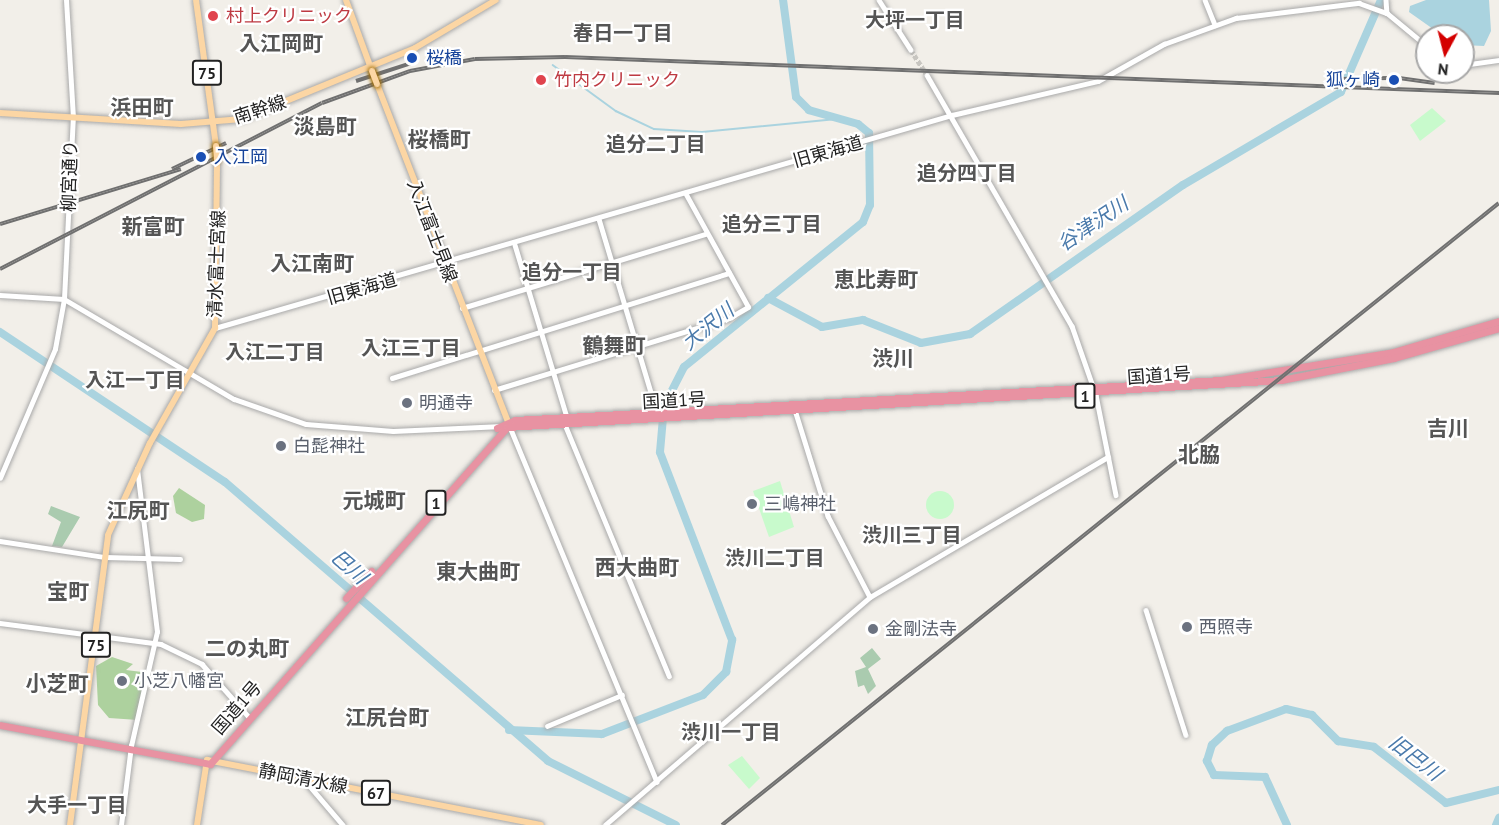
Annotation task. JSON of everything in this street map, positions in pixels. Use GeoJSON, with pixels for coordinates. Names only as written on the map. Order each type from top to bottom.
{"type":"FeatureCollection","features":[{"type":"Feature","properties":{"kind":"highway","name":"国道1号"},"geometry":{"type":"LineString","coordinates":[[209,762],[347,601],[506,425],[661,414],[1094,392],[1314,368],[1499,321]]}},
{"type":"Feature","properties":{"kind":"highway","name":"国道1号"},"geometry":{"type":"LineString","coordinates":[[661,414],[795,410],[1281,380],[1394,358],[1499,328]]}},
{"type":"Feature","properties":{"kind":"highway"},"geometry":{"type":"LineString","coordinates":[[0,723],[209,762]]}},
{"type":"Feature","properties":{"kind":"main road","name":"清水富士宮線"},"geometry":{"type":"LineString","coordinates":[[70,825],[110,529],[150,443],[190,376],[215,328],[218,159],[196,0]]}},
{"type":"Feature","properties":{"kind":"main road","name":"入江富士見線"},"geometry":{"type":"LineString","coordinates":[[346,0],[444,266],[506,425]]}},
{"type":"Feature","properties":{"kind":"main road","name":"南幹線"},"geometry":{"type":"LineString","coordinates":[[0,113],[213,123],[262,113],[369,63],[415,48],[496,0]]}},
{"type":"Feature","properties":{"kind":"main road","name":"静岡清水線"},"geometry":{"type":"LineString","coordinates":[[209,762],[308,784],[521,825]]}},
{"type":"Feature","properties":{"kind":"main road","name":"静岡清水線"},"geometry":{"type":"LineString","coordinates":[[209,762],[541,825]]}},
{"type":"Feature","properties":{"kind":"main road"},"geometry":{"type":"LineString","coordinates":[[199,825],[209,762]]}},
{"type":"Feature","properties":{"kind":"street","name":"柳宮通り"},"geometry":{"type":"LineString","coordinates":[[0,478],[54,351],[64,299],[73,118],[66,0]]}},
{"type":"Feature","properties":{"kind":"street"},"geometry":{"type":"LineString","coordinates":[[879,0],[911,50]]}},
{"type":"Feature","properties":{"kind":"street"},"geometry":{"type":"LineString","coordinates":[[1206,0],[1215,25]]}},
{"type":"Feature","properties":{"kind":"street"},"geometry":{"type":"LineString","coordinates":[[1386,0],[1387,13]]}},
{"type":"Feature","properties":{"kind":"street","name":"旧東海道"},"geometry":{"type":"LineString","coordinates":[[215,328],[444,266],[952,115],[1098,81],[1164,44],[1215,25],[1351,3],[1387,13],[1415,36]]}},
{"type":"Feature","properties":{"kind":"street"},"geometry":{"type":"LineString","coordinates":[[1475,63],[1499,60]]}},
{"type":"Feature","properties":{"kind":"street"},"geometry":{"type":"LineString","coordinates":[[927,75],[1064,309],[1094,392],[1116,495]]}},
{"type":"Feature","properties":{"kind":"street"},"geometry":{"type":"LineString","coordinates":[[494,390],[733,317],[748,307],[685,193]]}},
{"type":"Feature","properties":{"kind":"street"},"geometry":{"type":"LineString","coordinates":[[599,219],[624,304],[661,414]]}},
{"type":"Feature","properties":{"kind":"street"},"geometry":{"type":"LineString","coordinates":[[461,308],[706,234]]}},
{"type":"Feature","properties":{"kind":"street"},"geometry":{"type":"LineString","coordinates":[[514,245],[553,371],[565,420],[669,676]]}},
{"type":"Feature","properties":{"kind":"street"},"geometry":{"type":"LineString","coordinates":[[392,378],[478,349],[729,273]]}},
{"type":"Feature","properties":{"kind":"street"},"geometry":{"type":"LineString","coordinates":[[0,295],[64,299],[190,376],[235,400],[306,424],[393,431],[506,425],[657,782]]}},
{"type":"Feature","properties":{"kind":"street"},"geometry":{"type":"LineString","coordinates":[[795,410],[828,516],[870,597]]}},
{"type":"Feature","properties":{"kind":"street"},"geometry":{"type":"LineString","coordinates":[[605,825],[870,597],[1108,457]]}},
{"type":"Feature","properties":{"kind":"street"},"geometry":{"type":"LineString","coordinates":[[121,825],[130,748],[155,643],[150,559],[137,470]]}},
{"type":"Feature","properties":{"kind":"street"},"geometry":{"type":"LineString","coordinates":[[0,541],[105,557],[180,559]]}},
{"type":"Feature","properties":{"kind":"street"},"geometry":{"type":"LineString","coordinates":[[1146,610],[1186,735]]}},
{"type":"Feature","properties":{"kind":"street"},"geometry":{"type":"LineString","coordinates":[[0,623],[155,643],[202,664],[248,715]]}},
{"type":"Feature","properties":{"kind":"street"},"geometry":{"type":"LineString","coordinates":[[547,726],[622,695]]}},
{"type":"Feature","properties":{"kind":"street"},"geometry":{"type":"LineString","coordinates":[[308,784],[343,825]]}},
{"type":"Feature","properties":{"kind":"green space"},"geometry":{"type":"Polygon","coordinates":[[[1432,108],[1446,121],[1420,141],[1410,125],[1432,108]]]}},
{"type":"Feature","properties":{"kind":"green space"},"geometry":{"type":"Polygon","coordinates":[[[780,481],[794,527],[769,537],[753,491],[780,481]]]}},
{"type":"Feature","properties":{"kind":"green space"},"geometry":{"type":"Polygon","coordinates":[[[179,488],[205,505],[204,519],[192,522],[176,513],[173,496],[179,488]]]}},
{"type":"Feature","properties":{"kind":"green space"},"geometry":{"type":"Polygon","coordinates":[[[940,491],[950,495],[954,505],[950,515],[940,519],[930,515],[926,505],[930,495],[940,491]]]}},
{"type":"Feature","properties":{"kind":"green space"},"geometry":{"type":"Polygon","coordinates":[[[51,506],[80,517],[62,547],[52,546],[61,522],[48,514],[51,506]]]}},
{"type":"Feature","properties":{"kind":"green space"},"geometry":{"type":"Polygon","coordinates":[[[872,648],[881,659],[868,669],[876,686],[868,694],[864,685],[858,687],[855,671],[866,667],[860,658],[872,648]]]}},
{"type":"Feature","properties":{"kind":"green space"},"geometry":{"type":"Polygon","coordinates":[[[112,657],[133,664],[126,670],[142,672],[148,682],[138,720],[109,718],[98,705],[96,666],[112,657]]]}},
{"type":"Feature","properties":{"kind":"green space"},"geometry":{"type":"Polygon","coordinates":[[[742,756],[760,778],[749,789],[728,765],[742,756]]]}},
{"type":"Feature","properties":{"kind":"water"},"geometry":{"type":"Polygon","coordinates":[[[1426,0],[1489,0],[1491,31],[1484,46],[1475,46],[1475,24],[1426,24],[1409,12],[1410,6],[1426,0]]]}},
{"type":"Feature","properties":{"kind":"waterway","name":"大沢川"},"geometry":{"type":"LineString","coordinates":[[509,730],[602,734],[703,695],[726,672],[732,640],[660,452],[664,406],[684,367],[863,222],[870,205],[869,133],[858,124],[809,110],[796,97],[783,0]]}},
{"type":"Feature","properties":{"kind":"waterway","name":"谷津沢川"},"geometry":{"type":"LineString","coordinates":[[768,298],[822,327],[863,320],[921,343],[970,334],[1183,185],[1341,92],[1381,0]]}},
{"type":"Feature","properties":{"kind":"waterway"},"geometry":{"type":"LineString","coordinates":[[553,65],[616,111],[654,129],[702,132],[836,119]]}},
{"type":"Feature","properties":{"kind":"waterway","name":"巴川"},"geometry":{"type":"LineString","coordinates":[[0,332],[225,482],[548,761],[676,825]]}},
{"type":"Feature","properties":{"kind":"waterway","name":"旧巴川"},"geometry":{"type":"LineString","coordinates":[[1287,825],[1265,777],[1214,775],[1207,761],[1212,745],[1227,731],[1286,709],[1312,715],[1338,741],[1374,747],[1446,803],[1499,790]]}},
{"type":"Feature","properties":{"kind":"waterway"},"geometry":{"type":"LineString","coordinates":[[1496,825],[1499,818]]}},
{"type":"Feature","properties":{"kind":"tunnel"},"geometry":{"type":"LineString","coordinates":[[911,50],[927,75]]}},
{"type":"Feature","properties":{"kind":"railway"},"geometry":{"type":"LineString","coordinates":[[0,269],[322,103],[410,71],[475,59],[565,57],[1499,93]]}},
{"type":"Feature","properties":{"kind":"railway"},"geometry":{"type":"LineString","coordinates":[[356,81],[415,62]]}},
{"type":"Feature","properties":{"kind":"railway"},"geometry":{"type":"LineString","coordinates":[[1341,79],[1388,78]]}},
{"type":"Feature","properties":{"kind":"railway"},"geometry":{"type":"LineString","coordinates":[[1399,78],[1415,80]]}},
{"type":"Feature","properties":{"kind":"railway"},"geometry":{"type":"LineString","coordinates":[[172,169],[226,143]]}},
{"type":"Feature","properties":{"kind":"railway"},"geometry":{"type":"LineString","coordinates":[[0,224],[181,169]]}},
{"type":"Feature","properties":{"kind":"railway"},"geometry":{"type":"LineString","coordinates":[[722,825],[1499,203]]}},
{"type":"Feature","properties":{"kind":"place","name":"村上クリニック"},"geometry":{"type":"Point","coordinates":[213,16]}},
{"type":"Feature","properties":{"kind":"place","name":"桜橋"},"geometry":{"type":"Point","coordinates":[412,58]}},
{"type":"Feature","properties":{"kind":"place","name":"竹内クリニック"},"geometry":{"type":"Point","coordinates":[541,80]}},
{"type":"Feature","properties":{"kind":"place","name":"狐ヶ崎"},"geometry":{"type":"Point","coordinates":[1394,80]}},
{"type":"Feature","properties":{"kind":"place","name":"入江岡"},"geometry":{"type":"Point","coordinates":[201,157]}},
{"type":"Feature","properties":{"kind":"place","name":"明通寺"},"geometry":{"type":"Point","coordinates":[407,403]}},
{"type":"Feature","properties":{"kind":"place","name":"白髭神社"},"geometry":{"type":"Point","coordinates":[281,446]}},
{"type":"Feature","properties":{"kind":"place","name":"三嶋神社"},"geometry":{"type":"Point","coordinates":[752,504]}},
{"type":"Feature","properties":{"kind":"place","name":"西照寺"},"geometry":{"type":"Point","coordinates":[1187,627]}},
{"type":"Feature","properties":{"kind":"place","name":"金剛法寺"},"geometry":{"type":"Point","coordinates":[873,629]}},
{"type":"Feature","properties":{"kind":"place","name":"小芝八幡宮"},"geometry":{"type":"Point","coordinates":[122,681]}},
{"type":"Feature","properties":{"kind":"district","name":"大坪一丁目"},"geometry":{"type":"Point","coordinates":[915,20]}},
{"type":"Feature","properties":{"kind":"district","name":"春日一丁目"},"geometry":{"type":"Point","coordinates":[623,33]}},
{"type":"Feature","properties":{"kind":"district","name":"入江岡町"},"geometry":{"type":"Point","coordinates":[281,44]}},
{"type":"Feature","properties":{"kind":"district","name":"浜田町"},"geometry":{"type":"Point","coordinates":[142,108]}},
{"type":"Feature","properties":{"kind":"district","name":"淡島町"},"geometry":{"type":"Point","coordinates":[325,127]}},
{"type":"Feature","properties":{"kind":"district","name":"桜橋町"},"geometry":{"type":"Point","coordinates":[439,140]}},
{"type":"Feature","properties":{"kind":"district","name":"追分二丁目"},"geometry":{"type":"Point","coordinates":[656,144]}},
{"type":"Feature","properties":{"kind":"district","name":"追分四丁目"},"geometry":{"type":"Point","coordinates":[967,173]}},
{"type":"Feature","properties":{"kind":"district","name":"追分三丁目"},"geometry":{"type":"Point","coordinates":[772,224]}},
{"type":"Feature","properties":{"kind":"district","name":"新富町"},"geometry":{"type":"Point","coordinates":[153,227]}},
{"type":"Feature","properties":{"kind":"district","name":"入江南町"},"geometry":{"type":"Point","coordinates":[312,264]}},
{"type":"Feature","properties":{"kind":"district","name":"追分一丁目"},"geometry":{"type":"Point","coordinates":[572,272]}},
{"type":"Feature","properties":{"kind":"district","name":"恵比寿町"},"geometry":{"type":"Point","coordinates":[876,280]}},
{"type":"Feature","properties":{"kind":"district","name":"鶴舞町"},"geometry":{"type":"Point","coordinates":[614,346]}},
{"type":"Feature","properties":{"kind":"district","name":"入江三丁目"},"geometry":{"type":"Point","coordinates":[411,348]}},
{"type":"Feature","properties":{"kind":"district","name":"入江二丁目"},"geometry":{"type":"Point","coordinates":[275,352]}},
{"type":"Feature","properties":{"kind":"district","name":"渋川"},"geometry":{"type":"Point","coordinates":[893,359]}},
{"type":"Feature","properties":{"kind":"district","name":"入江一丁目"},"geometry":{"type":"Point","coordinates":[135,380]}},
{"type":"Feature","properties":{"kind":"district","name":"吉川"},"geometry":{"type":"Point","coordinates":[1448,429]}},
{"type":"Feature","properties":{"kind":"district","name":"北脇"},"geometry":{"type":"Point","coordinates":[1199,455]}},
{"type":"Feature","properties":{"kind":"district","name":"元城町"},"geometry":{"type":"Point","coordinates":[374,501]}},
{"type":"Feature","properties":{"kind":"district","name":"江尻町"},"geometry":{"type":"Point","coordinates":[138,511]}},
{"type":"Feature","properties":{"kind":"district","name":"渋川三丁目"},"geometry":{"type":"Point","coordinates":[912,535]}},
{"type":"Feature","properties":{"kind":"district","name":"渋川二丁目"},"geometry":{"type":"Point","coordinates":[775,558]}},
{"type":"Feature","properties":{"kind":"district","name":"西大曲町"},"geometry":{"type":"Point","coordinates":[637,568]}},
{"type":"Feature","properties":{"kind":"district","name":"東大曲町"},"geometry":{"type":"Point","coordinates":[478,572]}},
{"type":"Feature","properties":{"kind":"district","name":"宝町"},"geometry":{"type":"Point","coordinates":[68,592]}},
{"type":"Feature","properties":{"kind":"district","name":"二の丸町"},"geometry":{"type":"Point","coordinates":[247,649]}},
{"type":"Feature","properties":{"kind":"district","name":"小芝町"},"geometry":{"type":"Point","coordinates":[57,684]}},
{"type":"Feature","properties":{"kind":"district","name":"江尻台町"},"geometry":{"type":"Point","coordinates":[387,718]}},
{"type":"Feature","properties":{"kind":"district","name":"渋川一丁目"},"geometry":{"type":"Point","coordinates":[731,732]}},
{"type":"Feature","properties":{"kind":"district","name":"大手一丁目"},"geometry":{"type":"Point","coordinates":[77,805]}}]}
